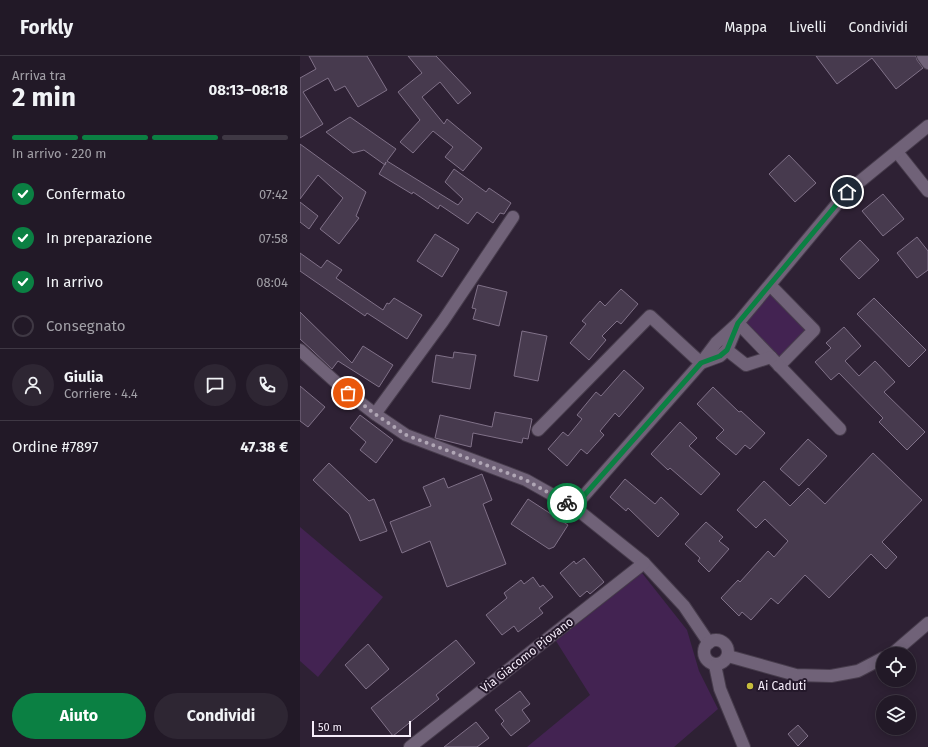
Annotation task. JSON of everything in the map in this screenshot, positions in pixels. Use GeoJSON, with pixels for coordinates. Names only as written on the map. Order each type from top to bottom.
{"type":"FeatureCollection","features":[{"type":"Feature","properties":{"kind":"street"},"geometry":{"type":"LineString","coordinates":[[923,56],[928,63]]}},
{"type":"Feature","properties":{"kind":"street"},"geometry":{"type":"LineString","coordinates":[[574,507],[701,363],[716,342],[738,323],[847,192],[928,126]]}},
{"type":"Feature","properties":{"kind":"street"},"geometry":{"type":"LineString","coordinates":[[897,152],[928,191]]}},
{"type":"Feature","properties":{"kind":"street"},"geometry":{"type":"LineString","coordinates":[[375,414],[443,321],[513,217]]}},
{"type":"Feature","properties":{"kind":"street"},"geometry":{"type":"LineString","coordinates":[[727,350],[746,365],[775,361],[814,330],[770,285]]}},
{"type":"Feature","properties":{"kind":"street"},"geometry":{"type":"LineString","coordinates":[[538,430],[650,316],[701,363]]}},
{"type":"Feature","properties":{"kind":"street"},"geometry":{"type":"LineString","coordinates":[[701,363],[720,356],[727,350],[738,323]]}},
{"type":"Feature","properties":{"kind":"street"},"geometry":{"type":"LineString","coordinates":[[738,323],[840,429]]}},
{"type":"Feature","properties":{"kind":"street"},"geometry":{"type":"LineString","coordinates":[[300,350],[348,393],[406,435],[526,480],[574,507],[644,563],[684,606],[709,642]]}},
{"type":"Feature","properties":{"kind":"street","name":"Via Giacomo Piovano"},"geometry":{"type":"LineString","coordinates":[[410,747],[644,563]]}},
{"type":"Feature","properties":{"kind":"street"},"geometry":{"type":"LineString","coordinates":[[900,647],[928,623]]}},
{"type":"Feature","properties":{"kind":"street"},"geometry":{"type":"LineString","coordinates":[[714,640],[722,642],[727,648],[728,656],[723,663],[715,665],[708,662],[704,655],[705,647],[709,642],[714,640]]}},
{"type":"Feature","properties":{"kind":"street"},"geometry":{"type":"LineString","coordinates":[[728,656],[796,675],[831,676],[858,671],[876,662]]}},
{"type":"Feature","properties":{"kind":"street"},"geometry":{"type":"LineString","coordinates":[[715,665],[720,689],[744,747]]}},
{"type":"Feature","properties":{"kind":"shaded area"},"geometry":{"type":"Polygon","coordinates":[[[770,285],[814,330],[779,366],[738,323],[770,285]]]}},
{"type":"Feature","properties":{"kind":"shaded area"},"geometry":{"type":"Polygon","coordinates":[[[300,527],[383,597],[318,677],[300,661],[300,527]]]}},
{"type":"Feature","properties":{"kind":"shaded area"},"geometry":{"type":"Polygon","coordinates":[[[642,573],[687,630],[699,671],[718,709],[674,747],[527,747],[590,695],[556,641],[642,573]]]}},
{"type":"Feature","properties":{"kind":"building"},"geometry":{"type":"Polygon","coordinates":[[[309,56],[367,56],[387,90],[358,107],[345,86],[335,91],[328,78],[303,92],[323,124],[300,138],[300,78],[316,69],[309,56]]]}},
{"type":"Feature","properties":{"kind":"building"},"geometry":{"type":"Polygon","coordinates":[[[408,56],[436,56],[471,93],[458,104],[440,82],[422,97],[444,124],[447,119],[482,148],[463,171],[445,157],[453,147],[433,131],[413,153],[400,142],[420,120],[398,92],[422,73],[408,56]]]}},
{"type":"Feature","properties":{"kind":"building"},"geometry":{"type":"Polygon","coordinates":[[[816,56],[916,56],[923,68],[896,89],[872,58],[837,84],[816,56]]]}},
{"type":"Feature","properties":{"kind":"building"},"geometry":{"type":"Polygon","coordinates":[[[350,117],[396,149],[387,161],[458,205],[463,199],[445,182],[454,169],[486,192],[489,188],[511,203],[504,214],[500,213],[493,223],[477,212],[468,224],[440,205],[438,209],[413,192],[412,194],[379,174],[384,165],[364,150],[353,153],[326,132],[350,117]]]}},
{"type":"Feature","properties":{"kind":"building"},"geometry":{"type":"Polygon","coordinates":[[[300,144],[366,192],[356,216],[359,218],[339,244],[320,229],[343,198],[318,175],[300,199],[300,144]]]}},
{"type":"Feature","properties":{"kind":"building"},"geometry":{"type":"Polygon","coordinates":[[[789,155],[816,183],[795,202],[769,174],[789,155]]]}},
{"type":"Feature","properties":{"kind":"building"},"geometry":{"type":"Polygon","coordinates":[[[883,194],[904,219],[883,236],[862,211],[883,194]]]}},
{"type":"Feature","properties":{"kind":"building"},"geometry":{"type":"Polygon","coordinates":[[[300,202],[318,216],[309,229],[300,222],[300,202]]]}},
{"type":"Feature","properties":{"kind":"building"},"geometry":{"type":"Polygon","coordinates":[[[435,234],[459,249],[442,277],[417,261],[435,234]]]}},
{"type":"Feature","properties":{"kind":"building"},"geometry":{"type":"Polygon","coordinates":[[[917,237],[928,251],[928,270],[917,278],[897,253],[917,237]]]}},
{"type":"Feature","properties":{"kind":"building"},"geometry":{"type":"Polygon","coordinates":[[[860,240],[879,260],[859,279],[840,259],[860,240]]]}},
{"type":"Feature","properties":{"kind":"building"},"geometry":{"type":"Polygon","coordinates":[[[300,253],[321,268],[327,260],[342,270],[336,278],[383,310],[387,303],[389,304],[394,298],[422,315],[407,339],[367,313],[365,316],[300,271],[300,253]]]}},
{"type":"Feature","properties":{"kind":"building"},"geometry":{"type":"Polygon","coordinates":[[[478,285],[507,292],[499,326],[473,319],[476,309],[472,308],[478,285]]]}},
{"type":"Feature","properties":{"kind":"building"},"geometry":{"type":"Polygon","coordinates":[[[621,289],[638,304],[621,324],[617,321],[602,336],[606,340],[589,360],[570,343],[586,324],[582,321],[600,301],[605,306],[621,289]]]}},
{"type":"Feature","properties":{"kind":"building"},"geometry":{"type":"Polygon","coordinates":[[[874,298],[926,350],[909,367],[857,314],[874,298]]]}},
{"type":"Feature","properties":{"kind":"building"},"geometry":{"type":"Polygon","coordinates":[[[300,312],[352,363],[363,346],[393,365],[379,387],[338,361],[332,369],[300,339],[300,312]]]}},
{"type":"Feature","properties":{"kind":"building"},"geometry":{"type":"Polygon","coordinates":[[[844,327],[861,346],[845,361],[859,376],[875,361],[895,382],[884,392],[925,432],[907,450],[879,422],[883,418],[839,373],[831,380],[815,362],[831,348],[826,343],[844,327]]]}},
{"type":"Feature","properties":{"kind":"building"},"geometry":{"type":"Polygon","coordinates":[[[522,331],[547,336],[538,381],[514,376],[522,331]]]}},
{"type":"Feature","properties":{"kind":"building"},"geometry":{"type":"Polygon","coordinates":[[[454,352],[476,355],[470,389],[432,382],[436,355],[453,358],[454,352]]]}},
{"type":"Feature","properties":{"kind":"building"},"geometry":{"type":"Polygon","coordinates":[[[624,370],[644,388],[619,417],[615,413],[600,431],[604,435],[587,454],[581,449],[567,466],[548,449],[563,432],[568,436],[582,419],[577,415],[596,392],[601,396],[624,370]]]}},
{"type":"Feature","properties":{"kind":"building"},"geometry":{"type":"Polygon","coordinates":[[[300,386],[325,407],[308,427],[300,421],[300,386]]]}},
{"type":"Feature","properties":{"kind":"building"},"geometry":{"type":"Polygon","coordinates":[[[713,387],[739,412],[741,411],[765,433],[750,449],[745,445],[736,455],[716,438],[724,430],[697,404],[713,387]]]}},
{"type":"Feature","properties":{"kind":"building"},"geometry":{"type":"Polygon","coordinates":[[[495,412],[532,419],[528,439],[523,438],[522,443],[473,433],[471,447],[435,438],[440,415],[492,427],[495,412]]]}},
{"type":"Feature","properties":{"kind":"building"},"geometry":{"type":"Polygon","coordinates":[[[360,415],[393,440],[376,463],[360,450],[366,442],[350,428],[360,415]]]}},
{"type":"Feature","properties":{"kind":"building"},"geometry":{"type":"Polygon","coordinates":[[[680,422],[697,438],[689,446],[720,474],[701,495],[670,468],[668,470],[651,454],[680,422]]]}},
{"type":"Feature","properties":{"kind":"building"},"geometry":{"type":"Polygon","coordinates":[[[808,439],[827,456],[799,486],[780,469],[808,439]]]}},
{"type":"Feature","properties":{"kind":"building"},"geometry":{"type":"Polygon","coordinates":[[[873,453],[922,500],[882,542],[897,557],[886,569],[871,554],[829,598],[805,575],[778,604],[771,598],[751,620],[742,612],[739,616],[721,598],[738,580],[740,582],[768,551],[774,557],[788,541],[765,519],[756,528],[737,510],[764,481],[790,506],[808,488],[825,504],[873,453]]]}},
{"type":"Feature","properties":{"kind":"building"},"geometry":{"type":"Polygon","coordinates":[[[329,463],[369,501],[374,499],[387,531],[360,541],[349,514],[313,480],[329,463]]]}},
{"type":"Feature","properties":{"kind":"building"},"geometry":{"type":"Polygon","coordinates":[[[482,474],[492,500],[483,504],[506,564],[447,587],[430,541],[402,553],[390,522],[431,506],[423,487],[444,478],[448,488],[482,474]]]}},
{"type":"Feature","properties":{"kind":"building"},"geometry":{"type":"Polygon","coordinates":[[[625,479],[655,504],[661,497],[679,514],[658,537],[628,508],[626,511],[610,497],[625,479]]]}},
{"type":"Feature","properties":{"kind":"building"},"geometry":{"type":"Polygon","coordinates":[[[528,499],[568,525],[554,547],[549,549],[511,524],[528,499]]]}},
{"type":"Feature","properties":{"kind":"building"},"geometry":{"type":"Polygon","coordinates":[[[706,522],[723,537],[719,541],[729,549],[709,572],[698,561],[700,558],[685,544],[706,522]]]}},
{"type":"Feature","properties":{"kind":"building"},"geometry":{"type":"Polygon","coordinates":[[[584,558],[604,582],[590,594],[587,591],[580,597],[560,573],[574,561],[576,564],[584,558]]]}},
{"type":"Feature","properties":{"kind":"building"},"geometry":{"type":"Polygon","coordinates":[[[533,577],[540,587],[543,585],[553,597],[539,608],[543,613],[518,632],[514,626],[502,635],[486,615],[507,598],[504,593],[521,580],[524,584],[533,577]]]}},
{"type":"Feature","properties":{"kind":"building"},"geometry":{"type":"Polygon","coordinates":[[[456,640],[475,663],[436,695],[439,699],[393,736],[371,708],[456,640]]]}},
{"type":"Feature","properties":{"kind":"building"},"geometry":{"type":"Polygon","coordinates":[[[368,644],[389,669],[366,689],[345,665],[368,644]]]}},
{"type":"Feature","properties":{"kind":"building"},"geometry":{"type":"Polygon","coordinates":[[[520,691],[530,704],[522,710],[530,721],[511,736],[501,724],[504,721],[495,710],[520,691]]]}},
{"type":"Feature","properties":{"kind":"building"},"geometry":{"type":"Polygon","coordinates":[[[476,722],[489,738],[477,747],[444,747],[476,722]]]}},
{"type":"Feature","properties":{"kind":"building"},"geometry":{"type":"Polygon","coordinates":[[[798,725],[808,736],[798,746],[788,734],[798,725]]]}},
{"type":"Feature","properties":{"kind":"way so far"},"geometry":{"type":"LineString","coordinates":[[348,393],[406,435],[453,451],[526,480],[567,503]]}},
{"type":"Feature","properties":{"kind":"place","name":"Ai Caduti"},"geometry":{"type":"Point","coordinates":[750,686]}},
{"type":"Feature","properties":{"kind":"route"},"geometry":{"type":"LineString","coordinates":[[567,503],[574,507],[701,363],[720,356],[727,350],[738,323],[847,192]]}}]}
